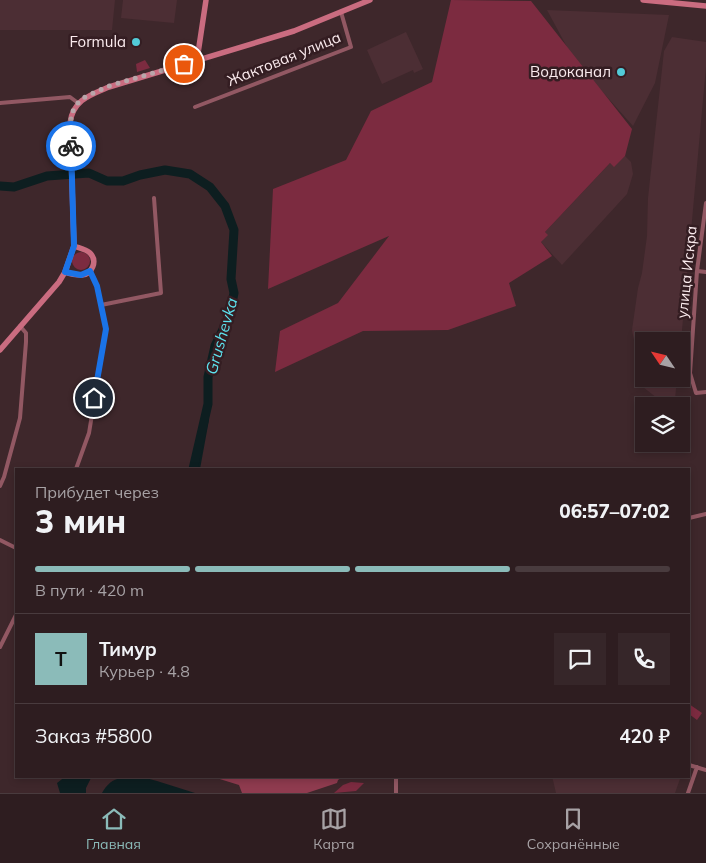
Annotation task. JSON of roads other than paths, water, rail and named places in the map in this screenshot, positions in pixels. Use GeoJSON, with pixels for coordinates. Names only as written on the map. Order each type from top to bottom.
{"type":"FeatureCollection","features":[{"type":"Feature","properties":{"kind":"main road"},"geometry":{"type":"LineString","coordinates":[[197,60],[206,0]]}},
{"type":"Feature","properties":{"kind":"main road"},"geometry":{"type":"LineString","coordinates":[[0,350],[59,282],[65,272],[74,246],[70,123],[71,114],[78,103],[85,97],[109,86],[294,31],[370,0]]}},
{"type":"Feature","properties":{"kind":"main road"},"geometry":{"type":"LineString","coordinates":[[643,0],[706,6]]}},
{"type":"Feature","properties":{"kind":"main road"},"geometry":{"type":"LineString","coordinates":[[65,272],[81,275],[90,271],[93,264],[92,256],[85,250],[74,246]]}},
{"type":"Feature","properties":{"kind":"street","name":"Жактовая улица"},"geometry":{"type":"LineString","coordinates":[[195,107],[351,47],[341,12]]}},
{"type":"Feature","properties":{"kind":"street"},"geometry":{"type":"LineString","coordinates":[[0,103],[70,97],[78,103]]}},
{"type":"Feature","properties":{"kind":"street"},"geometry":{"type":"LineString","coordinates":[[101,305],[161,293],[154,198]]}},
{"type":"Feature","properties":{"kind":"street","name":"улица Искра"},"geometry":{"type":"LineString","coordinates":[[706,203],[697,271],[690,374],[696,393],[706,392]]}},
{"type":"Feature","properties":{"kind":"street"},"geometry":{"type":"LineString","coordinates":[[76,468],[89,432],[106,329],[97,286],[90,271]]}},
{"type":"Feature","properties":{"kind":"street"},"geometry":{"type":"LineString","coordinates":[[697,271],[706,272]]}},
{"type":"Feature","properties":{"kind":"street"},"geometry":{"type":"LineString","coordinates":[[0,486],[20,418],[26,342],[26,333],[20,326]]}},
{"type":"Feature","properties":{"kind":"street"},"geometry":{"type":"LineString","coordinates":[[690,518],[706,514]]}},
{"type":"Feature","properties":{"kind":"street"},"geometry":{"type":"LineString","coordinates":[[0,540],[15,548]]}},
{"type":"Feature","properties":{"kind":"street"},"geometry":{"type":"LineString","coordinates":[[0,647],[15,617]]}},
{"type":"Feature","properties":{"kind":"street"},"geometry":{"type":"LineString","coordinates":[[690,765],[706,770]]}},
{"type":"Feature","properties":{"kind":"street"},"geometry":{"type":"LineString","coordinates":[[688,793],[697,767]]}},
{"type":"Feature","properties":{"kind":"street"},"geometry":{"type":"LineString","coordinates":[[396,778],[396,793]]}},
{"type":"Feature","properties":{"kind":"waterway","name":"Grushevka"},"geometry":{"type":"LineString","coordinates":[[0,186],[14,187],[47,176],[89,173],[107,181],[123,181],[165,170],[190,174],[210,187],[225,206],[234,230],[231,279],[234,293],[229,317],[215,346],[208,377],[208,404],[193,468]]}},
{"type":"Feature","properties":{"kind":"place","name":"Formula"},"geometry":{"type":"Point","coordinates":[136,42]}},
{"type":"Feature","properties":{"kind":"place","name":"Водоканал"},"geometry":{"type":"Point","coordinates":[621,72]}}]}
